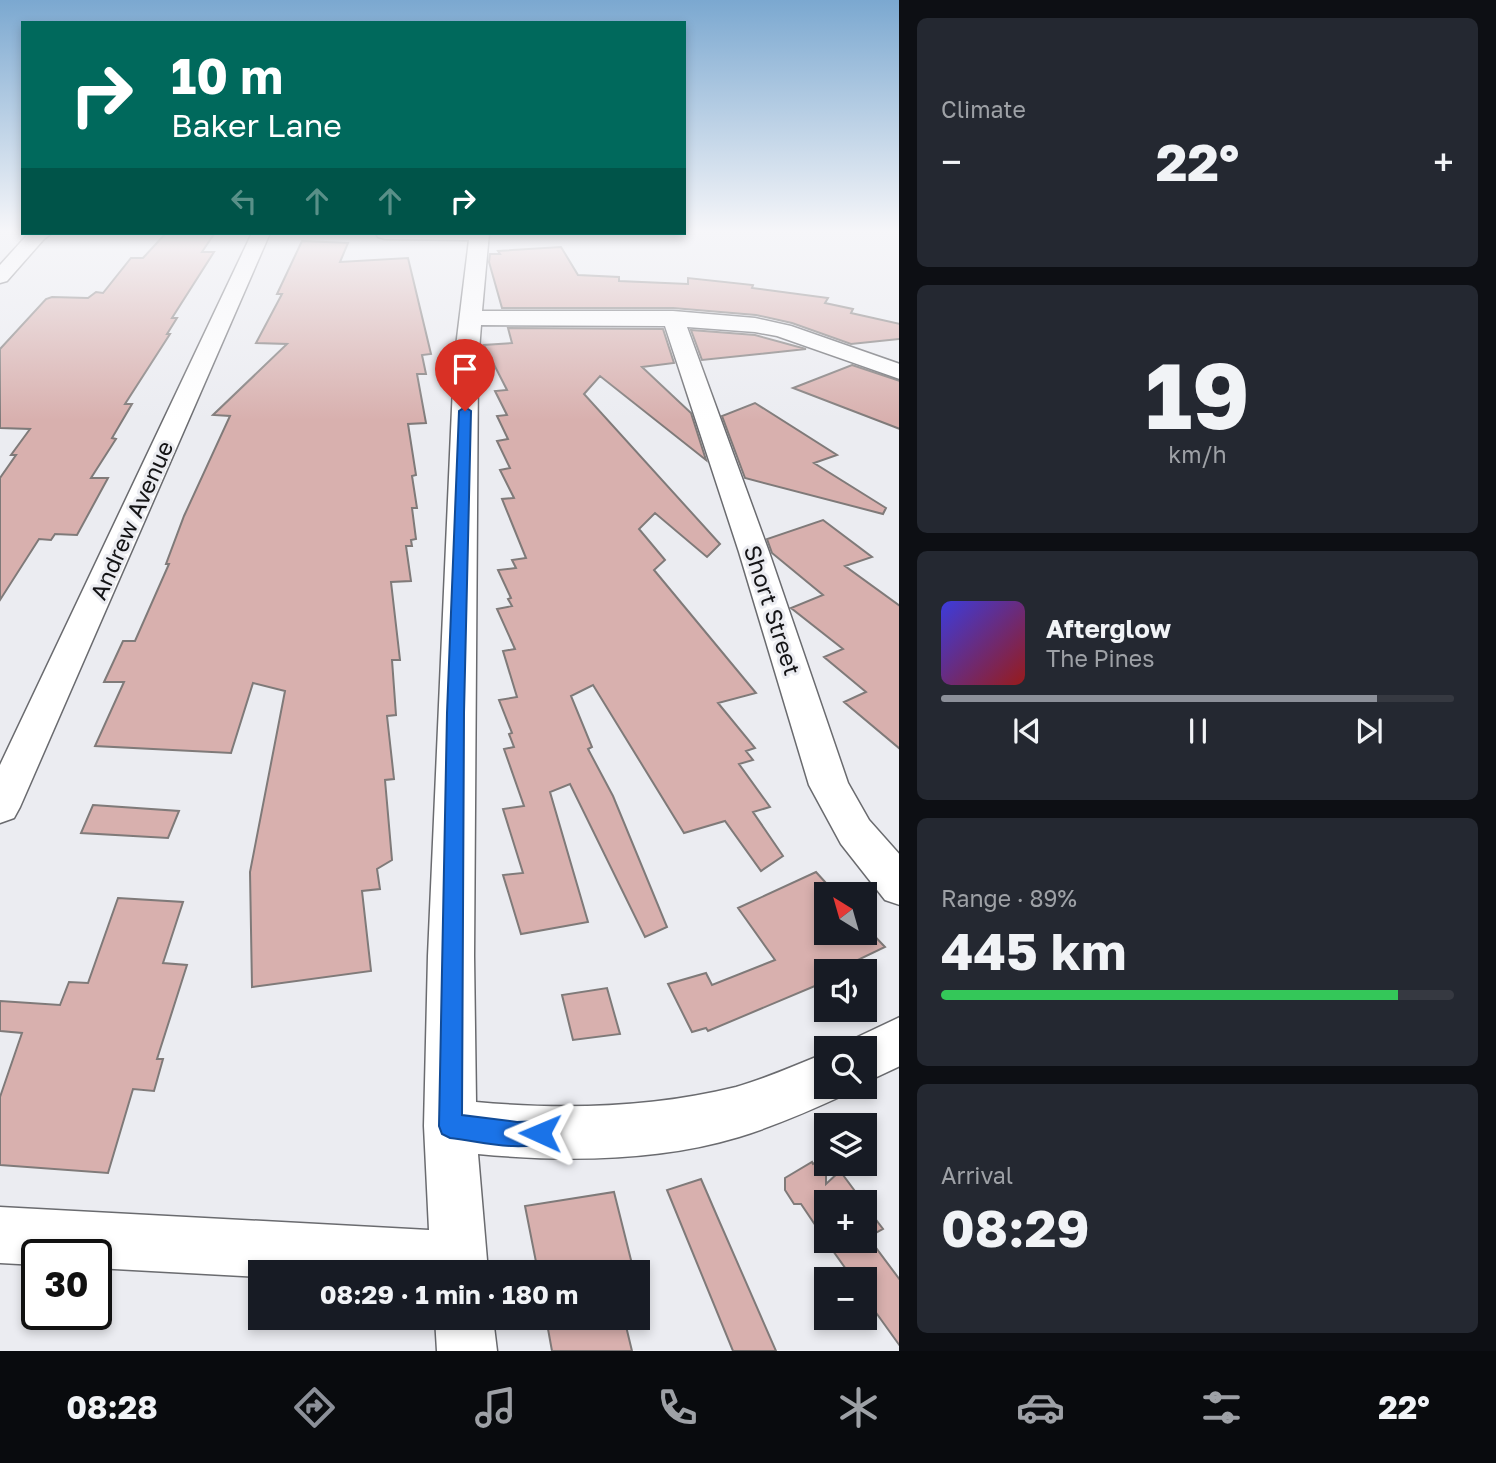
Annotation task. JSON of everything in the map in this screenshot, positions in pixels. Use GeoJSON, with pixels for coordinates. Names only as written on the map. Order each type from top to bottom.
{"type":"FeatureCollection","features":[{"type":"Feature","properties":{"kind":"street","name":"Andrew Avenue"},"geometry":{"type":"LineString","coordinates":[[0,807],[233,294]]}},
{"type":"Feature","properties":{"kind":"street"},"geometry":{"type":"LineString","coordinates":[[459,1260],[450,1126],[456,713],[473,294]]}},
{"type":"Feature","properties":{"kind":"street"},"geometry":{"type":"LineString","coordinates":[[470,318],[673,318],[742,323],[782,331],[899,372]]}},
{"type":"Feature","properties":{"kind":"street","name":"Short Street"},"geometry":{"type":"LineString","coordinates":[[673,318],[754,552],[829,785],[855,832],[899,887]]}},
{"type":"Feature","properties":{"kind":"street"},"geometry":{"type":"LineString","coordinates":[[877,1052],[899,1040]]}},
{"type":"Feature","properties":{"kind":"street"},"geometry":{"type":"LineString","coordinates":[[450,1126],[517,1133],[632,1130],[721,1116],[814,1084]]}},
{"type":"Feature","properties":{"kind":"street"},"geometry":{"type":"LineString","coordinates":[[0,1235],[370,1260]]}},
{"type":"Feature","properties":{"kind":"street"},"geometry":{"type":"LineString","coordinates":[[465,1330],[467,1351]]}},
{"type":"Feature","properties":{"kind":"building"},"geometry":{"type":"Polygon","coordinates":[[[93,294],[187,294],[172,318],[177,318],[167,334],[170,334],[125,404],[132,404],[112,438],[116,439],[91,478],[108,478],[77,535],[55,534],[51,540],[39,539],[0,600],[0,478],[16,455],[11,455],[30,429],[0,428],[0,349],[46,299],[88,298],[93,294]]]}},
{"type":"Feature","properties":{"kind":"building"},"geometry":{"type":"Polygon","coordinates":[[[282,294],[417,294],[431,354],[422,355],[426,374],[417,374],[426,423],[408,424],[416,475],[412,476],[417,508],[412,508],[416,539],[411,540],[412,546],[406,546],[411,581],[391,582],[400,660],[392,660],[396,715],[387,716],[394,779],[385,780],[392,860],[377,869],[380,889],[362,891],[371,971],[252,987],[250,872],[285,691],[253,683],[231,753],[95,746],[124,682],[104,682],[123,641],[135,641],[169,564],[166,564],[184,516],[230,416],[213,415],[287,344],[256,343],[282,294]]]}},
{"type":"Feature","properties":{"kind":"building"},"geometry":{"type":"Polygon","coordinates":[[[498,294],[798,294],[828,298],[825,303],[853,309],[851,313],[899,324],[899,339],[851,344],[792,323],[756,315],[673,308],[502,308],[498,294]]]}},
{"type":"Feature","properties":{"kind":"building"},"geometry":{"type":"Polygon","coordinates":[[[508,328],[663,329],[674,363],[642,367],[691,413],[706,460],[600,376],[584,394],[720,544],[707,557],[655,513],[639,529],[665,560],[654,570],[756,693],[718,703],[755,748],[746,751],[753,760],[739,764],[770,807],[753,812],[783,856],[761,871],[725,821],[684,833],[593,685],[571,696],[592,747],[588,749],[613,796],[667,927],[645,937],[570,784],[550,792],[588,922],[521,934],[503,875],[523,873],[503,809],[524,806],[504,749],[514,747],[509,734],[512,733],[499,700],[517,697],[503,651],[515,649],[497,609],[512,606],[508,599],[511,598],[498,570],[516,568],[512,560],[526,558],[502,499],[514,498],[500,470],[510,468],[497,441],[508,439],[497,416],[507,415],[495,391],[507,390],[484,345],[512,343],[508,328]]]}},
{"type":"Feature","properties":{"kind":"building"},"geometry":{"type":"Polygon","coordinates":[[[691,330],[755,335],[806,349],[702,360],[691,330]]]}},
{"type":"Feature","properties":{"kind":"building"},"geometry":{"type":"Polygon","coordinates":[[[852,365],[899,381],[899,429],[793,388],[852,365]]]}},
{"type":"Feature","properties":{"kind":"building"},"geometry":{"type":"Polygon","coordinates":[[[755,403],[837,455],[814,463],[886,508],[883,514],[745,478],[722,416],[755,403]]]}},
{"type":"Feature","properties":{"kind":"building"},"geometry":{"type":"Polygon","coordinates":[[[823,520],[872,557],[845,566],[899,605],[899,748],[844,702],[866,692],[824,657],[843,649],[791,608],[823,595],[772,553],[767,539],[823,520]]]}},
{"type":"Feature","properties":{"kind":"building"},"geometry":{"type":"Polygon","coordinates":[[[93,805],[179,811],[168,838],[81,833],[93,805]]]}},
{"type":"Feature","properties":{"kind":"building"},"geometry":{"type":"Polygon","coordinates":[[[816,872],[825,882],[814,882],[814,945],[877,945],[877,939],[885,947],[860,959],[814,959],[814,986],[708,1031],[706,1028],[692,1032],[668,984],[706,973],[712,985],[775,960],[738,908],[816,872]]]}},
{"type":"Feature","properties":{"kind":"building"},"geometry":{"type":"Polygon","coordinates":[[[118,898],[183,902],[163,963],[187,965],[157,1059],[163,1059],[154,1091],[133,1089],[108,1173],[0,1165],[0,1097],[22,1033],[0,1031],[0,1001],[60,1005],[69,982],[88,983],[118,898]]]}},
{"type":"Feature","properties":{"kind":"building"},"geometry":{"type":"Polygon","coordinates":[[[607,988],[620,1034],[573,1040],[562,995],[607,988]]]}},
{"type":"Feature","properties":{"kind":"building"},"geometry":{"type":"Polygon","coordinates":[[[812,1162],[814,1176],[826,1176],[826,1184],[835,1176],[844,1176],[854,1190],[814,1190],[814,1223],[801,1204],[794,1204],[785,1190],[785,1178],[812,1162]]]}},
{"type":"Feature","properties":{"kind":"building"},"geometry":{"type":"Polygon","coordinates":[[[701,1179],[776,1351],[733,1351],[667,1190],[701,1179]]]}},
{"type":"Feature","properties":{"kind":"building"},"geometry":{"type":"Polygon","coordinates":[[[614,1192],[631,1260],[536,1260],[525,1206],[614,1192]]]}},
{"type":"Feature","properties":{"kind":"building"},"geometry":{"type":"Polygon","coordinates":[[[877,1221],[883,1229],[877,1232],[877,1221]]]}},
{"type":"Feature","properties":{"kind":"building"},"geometry":{"type":"Polygon","coordinates":[[[877,1249],[899,1279],[899,1345],[877,1314],[877,1267],[844,1267],[835,1253],[877,1253],[877,1249]]]}},
{"type":"Feature","properties":{"kind":"building"},"geometry":{"type":"Polygon","coordinates":[[[548,1330],[627,1330],[632,1351],[552,1351],[548,1330]]]}},
{"type":"Feature","properties":{"kind":"route"},"geometry":{"type":"LineString","coordinates":[[465,411],[456,713],[450,1126],[540,1133]]}}]}
